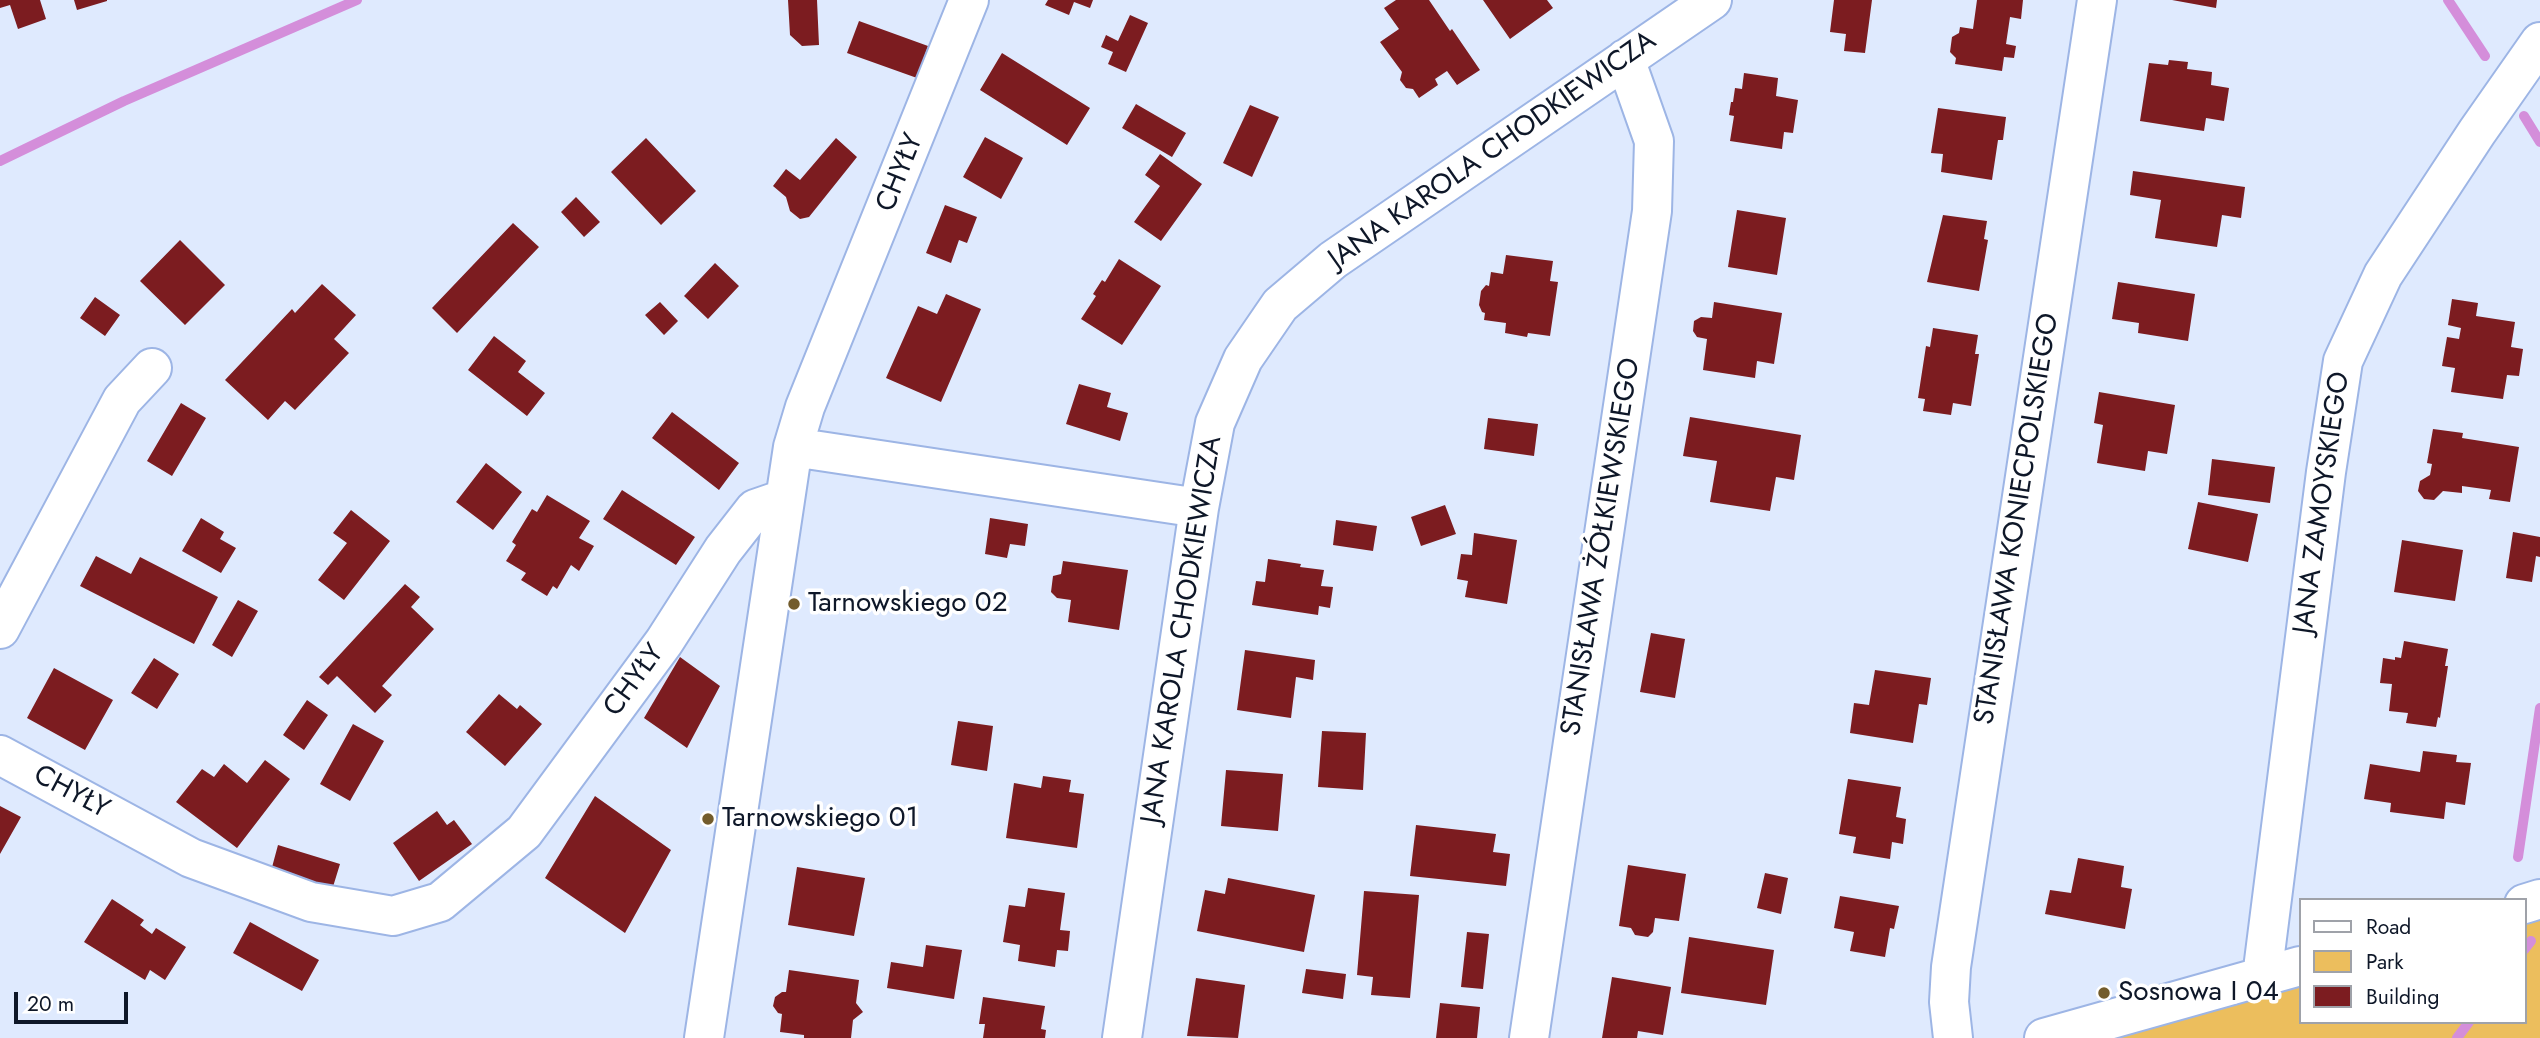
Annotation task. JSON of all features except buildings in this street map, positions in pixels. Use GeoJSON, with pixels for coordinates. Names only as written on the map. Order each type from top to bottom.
{"type":"FeatureCollection","features":[{"type":"Feature","properties":{"kind":"street","name":"CHYŁY"},"geometry":{"type":"LineString","coordinates":[[0,755],[191,858],[310,902],[393,916],[440,902],[524,832],[664,642],[723,550],[755,509],[784,499],[793,447],[805,407],[969,0]]}},
{"type":"Feature","properties":{"kind":"street","name":"JANA KAROLA CHODKIEWICZA"},"geometry":{"type":"LineString","coordinates":[[1122,1038],[1199,508],[1215,423],[1242,359],[1280,305],[1333,260],[1712,0]]}},
{"type":"Feature","properties":{"kind":"street","name":"STANISŁAWA KONIECPOLSKIEGO"},"geometry":{"type":"LineString","coordinates":[[1953,1038],[1949,1002],[1951,967],[2097,0]]}},
{"type":"Feature","properties":{"kind":"street","name":"JANA ZAMOYSKIEGO"},"geometry":{"type":"LineString","coordinates":[[2262,977],[2326,472],[2343,361],[2383,275],[2540,42]]}},
{"type":"Feature","properties":{"kind":"street","name":"STANISŁAWA ŻÓŁKIEWSKIEGO"},"geometry":{"type":"LineString","coordinates":[[1529,1038],[1652,211],[1654,141],[1625,59]]}},
{"type":"Feature","properties":{"kind":"street"},"geometry":{"type":"LineString","coordinates":[[0,629],[122,400],[152,368]]}},
{"type":"Feature","properties":{"kind":"street"},"geometry":{"type":"LineString","coordinates":[[793,447],[1199,508]]}},
{"type":"Feature","properties":{"kind":"street"},"geometry":{"type":"LineString","coordinates":[[704,1038],[784,499]]}},
{"type":"Feature","properties":{"kind":"street"},"geometry":{"type":"LineString","coordinates":[[2044,1038],[2298,967]]}},
{"type":"Feature","properties":{"kind":"green space"},"geometry":{"type":"Polygon","coordinates":[[[2540,920],[2540,1038],[2119,1038],[2298,988],[2298,1024],[2526,1024],[2526,924],[2540,920]]]}},
{"type":"Feature","properties":{"kind":"waterway"},"geometry":{"type":"LineString","coordinates":[[0,161],[124,101],[357,0]]}},
{"type":"Feature","properties":{"kind":"waterway"},"geometry":{"type":"LineString","coordinates":[[2448,0],[2485,56]]}},
{"type":"Feature","properties":{"kind":"waterway"},"geometry":{"type":"LineString","coordinates":[[2524,116],[2540,142]]}},
{"type":"Feature","properties":{"kind":"waterway"},"geometry":{"type":"LineString","coordinates":[[2518,857],[2540,708]]}},
{"type":"Feature","properties":{"kind":"waterway"},"geometry":{"type":"LineString","coordinates":[[2526,947],[2531,941]]}},
{"type":"Feature","properties":{"kind":"waterway"},"geometry":{"type":"LineString","coordinates":[[2457,1038],[2468,1024]]}},
{"type":"Feature","properties":{"kind":"place","name":"Tarnowskiego 02"},"geometry":{"type":"Point","coordinates":[794,604]}},
{"type":"Feature","properties":{"kind":"place","name":"Tarnowskiego 01"},"geometry":{"type":"Point","coordinates":[708,819]}},
{"type":"Feature","properties":{"kind":"place","name":"Sosnowa I 04"},"geometry":{"type":"Point","coordinates":[2104,993]}}]}
